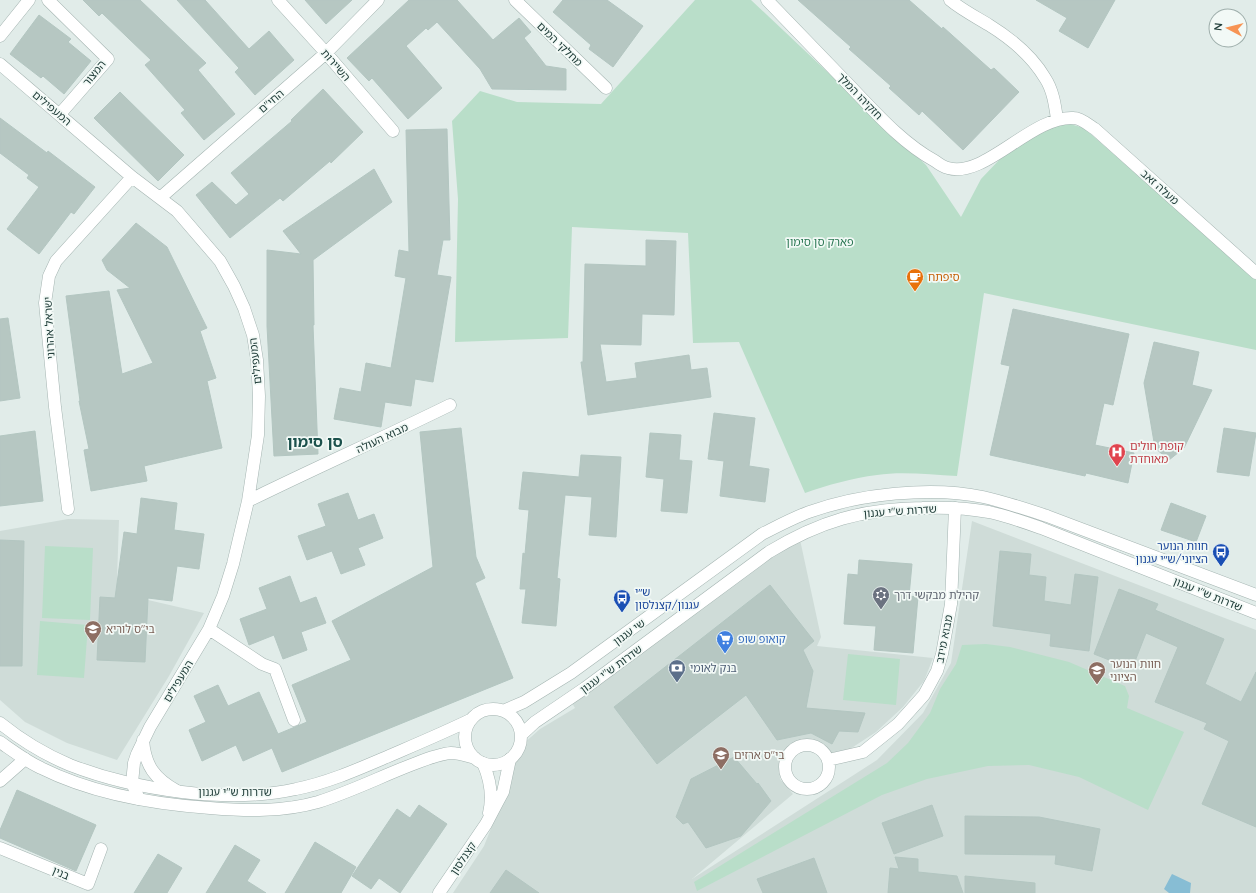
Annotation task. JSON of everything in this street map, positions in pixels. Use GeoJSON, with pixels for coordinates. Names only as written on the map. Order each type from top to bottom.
{"type":"FeatureCollection","features":[{"type":"Feature","properties":{"kind":"street"},"geometry":{"type":"LineString","coordinates":[[0,36],[29,0]]}},
{"type":"Feature","properties":{"kind":"street","name":"המצור"},"geometry":{"type":"LineString","coordinates":[[48,0],[108,59],[60,114]]}},
{"type":"Feature","properties":{"kind":"street","name":"השיירות"},"geometry":{"type":"LineString","coordinates":[[278,0],[393,131]]}},
{"type":"Feature","properties":{"kind":"street","name":"החי\"ם"},"geometry":{"type":"LineString","coordinates":[[160,198],[326,53],[378,0]]}},
{"type":"Feature","properties":{"kind":"street","name":"מחלקי המים"},"geometry":{"type":"LineString","coordinates":[[514,0],[606,88]]}},
{"type":"Feature","properties":{"kind":"street","name":"חזקיהו המלך"},"geometry":{"type":"LineString","coordinates":[[767,0],[884,121],[919,152],[948,169],[967,169]]}},
{"type":"Feature","properties":{"kind":"street"},"geometry":{"type":"LineString","coordinates":[[950,0],[967,13],[990,25],[1023,50],[1034,62],[1046,78],[1054,101],[1057,119]]}},
{"type":"Feature","properties":{"kind":"street","name":"המעפילים"},"geometry":{"type":"LineString","coordinates":[[0,64],[132,177],[177,211],[220,261],[242,303],[253,335],[257,360],[258,436],[248,501],[233,564],[223,596],[209,629],[143,740],[134,764],[132,783]]}},
{"type":"Feature","properties":{"kind":"street","name":"מעלה זאב"},"geometry":{"type":"LineString","coordinates":[[967,169],[994,156],[1030,132],[1057,119],[1076,117],[1095,130],[1256,273]]}},
{"type":"Feature","properties":{"kind":"street","name":"ישראל אהרוני"},"geometry":{"type":"LineString","coordinates":[[68,509],[55,407],[45,303],[49,276],[56,261],[132,177]]}},
{"type":"Feature","properties":{"kind":"street","name":"מבוא העולה"},"geometry":{"type":"LineString","coordinates":[[248,501],[327,463],[386,437],[450,405]]}},
{"type":"Feature","properties":{"kind":"street","name":"שדרות ש\"י עגנון"},"geometry":{"type":"LineString","coordinates":[[748,544],[784,523],[825,507],[873,497],[924,492],[954,493],[982,497],[1027,509],[1256,595]]}},
{"type":"Feature","properties":{"kind":"street","name":"שדרות ש\"י עגנון"},"geometry":{"type":"LineString","coordinates":[[521,735],[535,722],[585,688],[747,568],[784,543],[826,524],[865,512],[910,508],[955,508],[988,512],[1012,518],[1034,525],[1256,614]]}},
{"type":"Feature","properties":{"kind":"street","name":"מבוא מידב"},"geometry":{"type":"LineString","coordinates":[[828,760],[863,752],[898,724],[924,694],[938,671],[951,604],[955,508]]}},
{"type":"Feature","properties":{"kind":"street","name":"שי עגנון"},"geometry":{"type":"LineString","coordinates":[[503,710],[524,702],[572,673],[748,544]]}},
{"type":"Feature","properties":{"kind":"street"},"geometry":{"type":"LineString","coordinates":[[209,629],[262,664],[275,669],[294,720]]}},
{"type":"Feature","properties":{"kind":"street"},"geometry":{"type":"LineString","coordinates":[[494,708],[503,710],[514,718],[519,726],[521,735],[518,748],[510,759],[503,792],[486,824],[491,806],[488,778],[479,761],[469,751],[465,742],[466,728],[470,720],[477,713],[494,708]]}},
{"type":"Feature","properties":{"kind":"street","name":"שדרות ש\"י עגנון"},"geometry":{"type":"LineString","coordinates":[[0,723],[39,749],[69,764],[132,783],[201,793],[260,794],[297,789],[328,780],[359,769],[437,736],[470,720]]}},
{"type":"Feature","properties":{"kind":"street"},"geometry":{"type":"LineString","coordinates":[[143,740],[147,759],[153,773],[159,779],[177,790]]}},
{"type":"Feature","properties":{"kind":"street","name":"שדרות ש\"י עגנון"},"geometry":{"type":"LineString","coordinates":[[0,742],[25,759],[59,776],[87,786],[166,804],[228,810],[288,808],[317,802],[347,792],[398,770],[437,756],[458,753],[479,761]]}},
{"type":"Feature","properties":{"kind":"street"},"geometry":{"type":"LineString","coordinates":[[0,781],[25,759]]}},
{"type":"Feature","properties":{"kind":"street"},"geometry":{"type":"LineString","coordinates":[[479,761],[497,765],[510,759]]}},
{"type":"Feature","properties":{"kind":"street"},"geometry":{"type":"LineString","coordinates":[[132,783],[139,799]]}},
{"type":"Feature","properties":{"kind":"street","name":"קצנלסון"},"geometry":{"type":"LineString","coordinates":[[439,893],[486,824]]}},
{"type":"Feature","properties":{"kind":"street","name":"בנין"},"geometry":{"type":"LineString","coordinates":[[0,848],[88,884],[101,849]]}},
{"type":"Feature","properties":{"kind":"shaded area","name":"בי\"ס לוריא"},"geometry":{"type":"Polygon","coordinates":[[[68,519],[119,520],[117,579],[144,584],[148,600],[204,613],[169,676],[117,760],[67,743],[25,722],[0,700],[0,531],[68,519]]]}},
{"type":"Feature","properties":{"kind":"shaded area","name":"חוות הנוער הציוני"},"geometry":{"type":"Polygon","coordinates":[[[972,521],[1256,630],[1256,893],[453,893],[484,846],[500,806],[515,761],[523,744],[540,729],[575,708],[569,698],[799,535],[821,637],[817,646],[933,658],[924,681],[903,707],[876,732],[850,749],[831,753],[813,739],[798,741],[786,748],[779,762],[780,779],[793,794],[692,879],[877,760],[923,713],[951,663],[972,521]]]}},
{"type":"Feature","properties":{"kind":"green space","name":"פארק סן סימון"},"geometry":{"type":"Polygon","coordinates":[[[695,0],[751,0],[926,165],[961,217],[981,179],[1001,158],[1056,123],[1070,124],[1084,128],[1256,280],[1256,350],[984,293],[957,476],[907,473],[868,476],[805,493],[739,342],[693,343],[688,233],[572,227],[568,338],[455,342],[458,199],[452,121],[480,91],[517,102],[601,104],[695,0]]]}},
{"type":"Feature","properties":{"kind":"green space"},"geometry":{"type":"Polygon","coordinates":[[[45,546],[93,548],[90,620],[42,618],[45,546]]]}},
{"type":"Feature","properties":{"kind":"green space"},"geometry":{"type":"Polygon","coordinates":[[[40,621],[88,625],[84,678],[37,675],[40,621]]]}},
{"type":"Feature","properties":{"kind":"green space"},"geometry":{"type":"Polygon","coordinates":[[[986,644],[1010,647],[1069,662],[1125,686],[1129,696],[1127,708],[1184,732],[1148,810],[1079,777],[1029,765],[988,766],[927,779],[882,795],[697,891],[694,882],[887,763],[908,743],[930,713],[940,689],[956,664],[962,645],[986,644]]]}},
{"type":"Feature","properties":{"kind":"green space"},"geometry":{"type":"Polygon","coordinates":[[[848,654],[900,659],[896,705],[843,700],[848,654]]]}},
{"type":"Feature","properties":{"kind":"water"},"geometry":{"type":"Polygon","coordinates":[[[1172,874],[1191,883],[1190,893],[1169,893],[1164,889],[1172,874]]]}},
{"type":"Feature","properties":{"kind":"building"},"geometry":{"type":"Polygon","coordinates":[[[83,0],[140,0],[206,63],[198,70],[235,114],[204,140],[181,113],[185,110],[145,65],[151,60],[102,13],[99,16],[83,0]]]}},
{"type":"Feature","properties":{"kind":"building"},"geometry":{"type":"Polygon","coordinates":[[[177,0],[205,0],[249,49],[269,31],[294,60],[255,95],[235,72],[239,68],[177,0]]]}},
{"type":"Feature","properties":{"kind":"building"},"geometry":{"type":"Polygon","coordinates":[[[305,0],[352,0],[326,24],[305,0]]]}},
{"type":"Feature","properties":{"kind":"building"},"geometry":{"type":"Polygon","coordinates":[[[409,0],[457,0],[493,40],[519,18],[531,32],[524,38],[546,66],[566,69],[566,90],[492,89],[480,69],[437,22],[428,30],[426,28],[406,46],[442,88],[408,119],[372,78],[369,81],[347,58],[409,0]]]}},
{"type":"Feature","properties":{"kind":"building"},"geometry":{"type":"Polygon","coordinates":[[[563,0],[607,0],[643,26],[613,67],[589,49],[591,45],[553,12],[563,0]]]}},
{"type":"Feature","properties":{"kind":"building"},"geometry":{"type":"Polygon","coordinates":[[[798,0],[909,0],[942,29],[943,27],[991,70],[994,68],[1019,92],[963,150],[922,111],[919,115],[889,88],[891,86],[849,49],[851,47],[798,0]]]}},
{"type":"Feature","properties":{"kind":"building"},"geometry":{"type":"Polygon","coordinates":[[[1036,0],[1115,0],[1088,48],[1059,31],[1067,18],[1036,0]]]}},
{"type":"Feature","properties":{"kind":"building"},"geometry":{"type":"Polygon","coordinates":[[[39,15],[71,39],[68,42],[91,61],[64,94],[43,76],[41,78],[10,54],[39,15]]]}},
{"type":"Feature","properties":{"kind":"building"},"geometry":{"type":"Polygon","coordinates":[[[323,89],[363,132],[331,163],[330,161],[283,201],[280,198],[230,238],[196,195],[212,182],[236,205],[249,194],[231,173],[292,121],[291,120],[323,89]]]}},
{"type":"Feature","properties":{"kind":"building"},"geometry":{"type":"Polygon","coordinates":[[[120,92],[184,155],[158,181],[94,118],[120,92]]]}},
{"type":"Feature","properties":{"kind":"building"},"geometry":{"type":"Polygon","coordinates":[[[0,118],[47,153],[48,151],[95,187],[74,214],[71,212],[39,254],[7,229],[39,187],[27,178],[29,175],[0,153],[0,118]]]}},
{"type":"Feature","properties":{"kind":"building"},"geometry":{"type":"Polygon","coordinates":[[[447,129],[450,240],[443,240],[437,275],[451,277],[433,382],[415,379],[411,406],[385,402],[381,427],[334,419],[340,388],[361,392],[366,363],[391,368],[406,278],[395,276],[399,250],[409,252],[406,130],[447,129]]]}},
{"type":"Feature","properties":{"kind":"building"},"geometry":{"type":"Polygon","coordinates":[[[374,169],[392,202],[313,260],[313,325],[318,454],[274,456],[267,326],[267,250],[301,254],[283,231],[374,169]]]}},
{"type":"Feature","properties":{"kind":"building"},"geometry":{"type":"Polygon","coordinates":[[[136,223],[167,247],[207,328],[200,331],[216,378],[207,381],[222,448],[144,466],[147,481],[91,491],[84,450],[89,449],[79,401],[66,296],[109,291],[122,374],[153,363],[117,290],[130,288],[107,270],[102,260],[136,223]]]}},
{"type":"Feature","properties":{"kind":"building"},"geometry":{"type":"Polygon","coordinates":[[[646,240],[676,241],[674,315],[642,314],[641,345],[600,344],[606,382],[637,378],[635,363],[689,355],[691,370],[707,368],[711,397],[588,415],[581,362],[583,362],[585,264],[646,266],[646,240]]]}},
{"type":"Feature","properties":{"kind":"building"},"geometry":{"type":"Polygon","coordinates":[[[1013,309],[1129,334],[1113,405],[1104,403],[1095,445],[1134,453],[1128,483],[1086,473],[1085,476],[990,455],[1010,366],[1001,364],[1013,309]]]}},
{"type":"Feature","properties":{"kind":"building"},"geometry":{"type":"Polygon","coordinates":[[[8,318],[20,398],[0,401],[0,319],[8,318]]]}},
{"type":"Feature","properties":{"kind":"building"},"geometry":{"type":"Polygon","coordinates":[[[1154,342],[1199,352],[1192,385],[1212,390],[1184,448],[1169,460],[1155,448],[1144,383],[1154,342]]]}},
{"type":"Feature","properties":{"kind":"building"},"geometry":{"type":"Polygon","coordinates":[[[714,413],[755,418],[749,466],[769,469],[765,502],[720,496],[724,461],[708,459],[714,413]]]}},
{"type":"Feature","properties":{"kind":"building"},"geometry":{"type":"Polygon","coordinates":[[[461,428],[476,557],[485,578],[475,583],[513,678],[282,772],[272,748],[243,761],[236,745],[202,761],[189,730],[206,722],[194,696],[218,685],[228,706],[259,692],[278,734],[307,722],[292,685],[351,660],[332,621],[433,567],[420,432],[461,428]]]}},
{"type":"Feature","properties":{"kind":"building"},"geometry":{"type":"Polygon","coordinates":[[[1224,428],[1256,433],[1249,476],[1217,472],[1224,428]]]}},
{"type":"Feature","properties":{"kind":"building"},"geometry":{"type":"Polygon","coordinates":[[[35,431],[43,501],[0,506],[0,436],[35,431]]]}},
{"type":"Feature","properties":{"kind":"building"},"geometry":{"type":"Polygon","coordinates":[[[650,433],[681,435],[679,460],[692,461],[687,513],[661,511],[664,479],[646,477],[650,433]]]}},
{"type":"Feature","properties":{"kind":"building"},"geometry":{"type":"Polygon","coordinates":[[[581,455],[621,457],[616,537],[589,535],[592,497],[565,495],[557,578],[560,579],[556,626],[522,623],[526,589],[520,589],[529,510],[519,509],[523,472],[579,477],[581,455]]]}},
{"type":"Feature","properties":{"kind":"building"},"geometry":{"type":"Polygon","coordinates":[[[348,493],[358,520],[374,514],[383,538],[358,548],[365,565],[341,574],[332,551],[307,560],[298,536],[326,526],[318,504],[348,493]]]}},
{"type":"Feature","properties":{"kind":"building"},"geometry":{"type":"Polygon","coordinates":[[[141,498],[177,503],[174,530],[204,534],[199,569],[177,566],[172,601],[148,598],[145,662],[97,660],[100,597],[115,598],[124,532],[137,534],[141,498]]]}},
{"type":"Feature","properties":{"kind":"building"},"geometry":{"type":"Polygon","coordinates":[[[1171,503],[1206,516],[1196,542],[1161,530],[1171,503]]]}},
{"type":"Feature","properties":{"kind":"building"},"geometry":{"type":"Polygon","coordinates":[[[0,540],[24,541],[22,666],[0,666],[0,540]]]}},
{"type":"Feature","properties":{"kind":"building"},"geometry":{"type":"Polygon","coordinates":[[[1000,551],[1031,554],[1029,575],[1046,577],[1044,601],[1071,605],[1075,574],[1098,577],[1089,651],[1050,646],[1051,634],[993,626],[1000,551]]]}},
{"type":"Feature","properties":{"kind":"building","name":"קהילת מבקשי דרך"},"geometry":{"type":"Polygon","coordinates":[[[859,560],[912,564],[909,596],[918,597],[913,653],[874,650],[876,626],[844,624],[848,574],[858,575],[859,560]]]}},
{"type":"Feature","properties":{"kind":"building"},"geometry":{"type":"Polygon","coordinates":[[[290,576],[300,603],[316,597],[326,623],[301,632],[307,650],[283,659],[274,635],[249,645],[240,619],[267,609],[259,588],[290,576]]]}},
{"type":"Feature","properties":{"kind":"building"},"geometry":{"type":"Polygon","coordinates":[[[770,585],[814,641],[803,650],[813,671],[806,708],[865,713],[858,732],[839,731],[832,744],[811,733],[777,740],[746,695],[657,764],[614,707],[770,585]]]}},
{"type":"Feature","properties":{"kind":"building"},"geometry":{"type":"Polygon","coordinates":[[[1119,589],[1158,604],[1155,610],[1224,639],[1205,684],[1241,702],[1256,672],[1256,827],[1202,804],[1229,741],[1204,729],[1207,723],[1155,702],[1178,647],[1146,633],[1132,669],[1094,654],[1119,589]]]}},
{"type":"Feature","properties":{"kind":"building"},"geometry":{"type":"Polygon","coordinates":[[[734,757],[757,784],[758,783],[771,801],[741,836],[706,848],[688,822],[683,824],[676,817],[691,779],[734,757]]]}},
{"type":"Feature","properties":{"kind":"building"},"geometry":{"type":"Polygon","coordinates":[[[17,790],[96,825],[76,871],[0,838],[0,830],[17,790]]]}},
{"type":"Feature","properties":{"kind":"building"},"geometry":{"type":"Polygon","coordinates":[[[419,805],[447,824],[400,893],[379,878],[371,889],[352,876],[397,809],[410,818],[419,805]]]}},
{"type":"Feature","properties":{"kind":"building"},"geometry":{"type":"Polygon","coordinates":[[[932,805],[943,836],[894,854],[882,823],[932,805]]]}},
{"type":"Feature","properties":{"kind":"building"},"geometry":{"type":"Polygon","coordinates":[[[965,816],[1039,817],[1100,829],[1092,871],[1055,864],[1056,855],[965,854],[965,816]]]}},
{"type":"Feature","properties":{"kind":"building"},"geometry":{"type":"Polygon","coordinates":[[[315,842],[356,867],[341,893],[285,893],[315,842]]]}},
{"type":"Feature","properties":{"kind":"building"},"geometry":{"type":"Polygon","coordinates":[[[235,845],[260,860],[247,881],[266,893],[206,893],[235,845]]]}},
{"type":"Feature","properties":{"kind":"building"},"geometry":{"type":"Polygon","coordinates":[[[158,854],[182,868],[167,893],[134,893],[158,854]]]}},
{"type":"Feature","properties":{"kind":"building"},"geometry":{"type":"Polygon","coordinates":[[[895,857],[918,859],[918,872],[957,876],[963,893],[888,893],[890,868],[899,869],[895,857]]]}},
{"type":"Feature","properties":{"kind":"building"},"geometry":{"type":"Polygon","coordinates":[[[814,858],[827,893],[763,893],[757,879],[814,858]]]}},
{"type":"Feature","properties":{"kind":"building"},"geometry":{"type":"Polygon","coordinates":[[[506,870],[539,893],[490,893],[506,870]]]}},
{"type":"Feature","properties":{"kind":"building"},"geometry":{"type":"Polygon","coordinates":[[[965,876],[1035,883],[1035,893],[965,893],[965,876]]]}},
{"type":"Feature","properties":{"kind":"place","name":"סיפתח"},"geometry":{"type":"Point","coordinates":[915,292]}},
{"type":"Feature","properties":{"kind":"place","name":"קופת חולים מאוחדת"},"geometry":{"type":"Point","coordinates":[1117,467]}},
{"type":"Feature","properties":{"kind":"place","name":"חוות הנוער הציוני/ש״י עגנון"},"geometry":{"type":"Point","coordinates":[1221,567]}},
{"type":"Feature","properties":{"kind":"place","name":"קהילת מבקשי דרך"},"geometry":{"type":"Point","coordinates":[881,610]}},
{"type":"Feature","properties":{"kind":"place","name":"ש״י עגנון/קצנלסון"},"geometry":{"type":"Point","coordinates":[622,613]}},
{"type":"Feature","properties":{"kind":"place","name":"בי\"ס לוריא"},"geometry":{"type":"Point","coordinates":[93,644]}},
{"type":"Feature","properties":{"kind":"place","name":"קואופ שופ"},"geometry":{"type":"Point","coordinates":[725,654]}},
{"type":"Feature","properties":{"kind":"place","name":"בנק לאומי"},"geometry":{"type":"Point","coordinates":[677,683]}},
{"type":"Feature","properties":{"kind":"place","name":"חוות הנוער הציוני"},"geometry":{"type":"Point","coordinates":[1097,685]}},
{"type":"Feature","properties":{"kind":"place","name":"בי\"ס ארזים"},"geometry":{"type":"Point","coordinates":[721,770]}},
{"type":"Feature","properties":{"kind":"district","name":"סן סימון"},"geometry":{"type":"Point","coordinates":[315,442]}}]}
